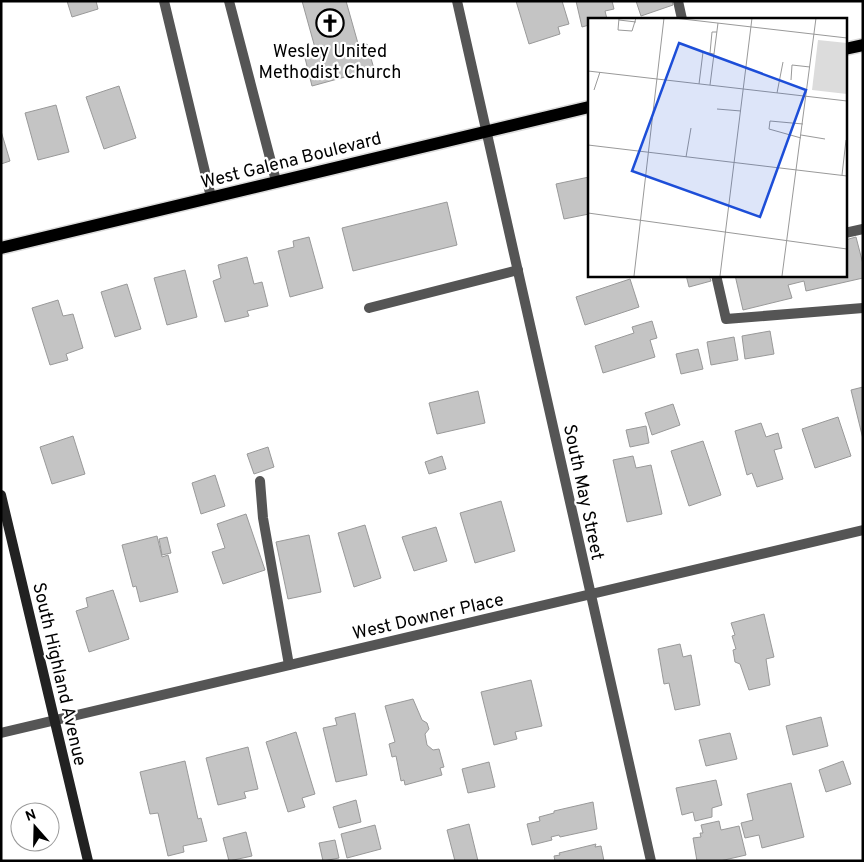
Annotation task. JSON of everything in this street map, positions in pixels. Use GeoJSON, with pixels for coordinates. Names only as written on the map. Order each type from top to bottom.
{"type":"FeatureCollection","features":[{"type":"Feature","properties":{"kind":"main road"},"geometry":{"type":"LineString","coordinates":[[846,49],[863,45]]}},
{"type":"Feature","properties":{"kind":"main road","name":"West Galena Boulevard"},"geometry":{"type":"LineString","coordinates":[[1,248],[588,107]]}},
{"type":"Feature","properties":{"kind":"street"},"geometry":{"type":"LineString","coordinates":[[164,1],[211,197]]}},
{"type":"Feature","properties":{"kind":"street"},"geometry":{"type":"LineString","coordinates":[[229,1],[276,181]]}},
{"type":"Feature","properties":{"kind":"street","name":"South May Street"},"geometry":{"type":"LineString","coordinates":[[457,1],[651,861]]}},
{"type":"Feature","properties":{"kind":"street"},"geometry":{"type":"LineString","coordinates":[[678,1],[682,18]]}},
{"type":"Feature","properties":{"kind":"street"},"geometry":{"type":"LineString","coordinates":[[846,233],[863,229]]}},
{"type":"Feature","properties":{"kind":"street"},"geometry":{"type":"LineString","coordinates":[[369,308],[518,270]]}},
{"type":"Feature","properties":{"kind":"street"},"geometry":{"type":"LineString","coordinates":[[716,276],[726,319],[863,308]]}},
{"type":"Feature","properties":{"kind":"street"},"geometry":{"type":"LineString","coordinates":[[260,481],[265,527],[289,666]]}},
{"type":"Feature","properties":{"kind":"street","name":"South Highland Avenue"},"geometry":{"type":"LineString","coordinates":[[1,495],[88,861]]}},
{"type":"Feature","properties":{"kind":"street","name":"West Downer Place"},"geometry":{"type":"LineString","coordinates":[[1,734],[863,530]]}},
{"type":"Feature","properties":{"kind":"building"},"geometry":{"type":"Polygon","coordinates":[[[67,1],[96,1],[98,9],[72,17],[67,1]]]}},
{"type":"Feature","properties":{"kind":"building","name":"Wesley United Methodist Church"},"geometry":{"type":"Polygon","coordinates":[[[302,1],[346,1],[359,47],[367,44],[374,69],[312,86],[305,58],[317,55],[302,1]]]}},
{"type":"Feature","properties":{"kind":"building"},"geometry":{"type":"Polygon","coordinates":[[[516,1],[562,1],[569,24],[558,27],[560,34],[529,44],[516,1]]]}},
{"type":"Feature","properties":{"kind":"building"},"geometry":{"type":"Polygon","coordinates":[[[576,1],[612,1],[614,9],[605,11],[607,18],[588,18],[588,25],[582,27],[576,1]]]}},
{"type":"Feature","properties":{"kind":"building"},"geometry":{"type":"Polygon","coordinates":[[[636,1],[672,1],[673,5],[641,16],[636,1]]]}},
{"type":"Feature","properties":{"kind":"building"},"geometry":{"type":"Polygon","coordinates":[[[119,86],[136,138],[104,149],[86,97],[119,86]]]}},
{"type":"Feature","properties":{"kind":"building"},"geometry":{"type":"Polygon","coordinates":[[[56,105],[69,152],[38,160],[25,113],[56,105]]]}},
{"type":"Feature","properties":{"kind":"building"},"geometry":{"type":"Polygon","coordinates":[[[1,131],[10,161],[1,164],[1,131]]]}},
{"type":"Feature","properties":{"kind":"building"},"geometry":{"type":"Polygon","coordinates":[[[588,177],[588,214],[564,219],[556,184],[588,177]]]}},
{"type":"Feature","properties":{"kind":"building"},"geometry":{"type":"Polygon","coordinates":[[[447,202],[457,245],[353,271],[342,228],[447,202]]]}},
{"type":"Feature","properties":{"kind":"building"},"geometry":{"type":"Polygon","coordinates":[[[309,237],[323,288],[290,297],[278,251],[294,247],[293,241],[309,237]]]}},
{"type":"Feature","properties":{"kind":"building"},"geometry":{"type":"Polygon","coordinates":[[[856,237],[863,264],[863,278],[806,291],[804,281],[788,285],[792,298],[743,310],[735,276],[846,276],[846,240],[856,237]]]}},
{"type":"Feature","properties":{"kind":"building"},"geometry":{"type":"Polygon","coordinates":[[[247,257],[254,284],[262,282],[268,306],[247,311],[249,316],[225,322],[213,281],[221,278],[218,265],[247,257]]]}},
{"type":"Feature","properties":{"kind":"building"},"geometry":{"type":"Polygon","coordinates":[[[185,270],[197,317],[167,325],[154,278],[185,270]]]}},
{"type":"Feature","properties":{"kind":"building"},"geometry":{"type":"Polygon","coordinates":[[[686,276],[709,276],[711,281],[689,287],[686,276]]]}},
{"type":"Feature","properties":{"kind":"building"},"geometry":{"type":"Polygon","coordinates":[[[630,279],[639,307],[585,325],[576,297],[630,279]]]}},
{"type":"Feature","properties":{"kind":"building"},"geometry":{"type":"Polygon","coordinates":[[[127,284],[141,329],[115,337],[101,292],[127,284]]]}},
{"type":"Feature","properties":{"kind":"building"},"geometry":{"type":"Polygon","coordinates":[[[58,300],[63,316],[73,314],[83,348],[66,354],[68,360],[50,365],[32,308],[58,300]]]}},
{"type":"Feature","properties":{"kind":"building"},"geometry":{"type":"Polygon","coordinates":[[[652,321],[657,338],[650,340],[655,357],[603,373],[595,346],[634,333],[632,327],[652,321]]]}},
{"type":"Feature","properties":{"kind":"building"},"geometry":{"type":"Polygon","coordinates":[[[770,331],[774,354],[745,359],[742,336],[770,331]]]}},
{"type":"Feature","properties":{"kind":"building"},"geometry":{"type":"Polygon","coordinates":[[[734,337],[738,360],[711,365],[707,342],[734,337]]]}},
{"type":"Feature","properties":{"kind":"building"},"geometry":{"type":"Polygon","coordinates":[[[698,349],[703,369],[681,374],[676,354],[698,349]]]}},
{"type":"Feature","properties":{"kind":"building"},"geometry":{"type":"Polygon","coordinates":[[[863,387],[863,439],[851,390],[863,387]]]}},
{"type":"Feature","properties":{"kind":"building"},"geometry":{"type":"Polygon","coordinates":[[[478,391],[485,423],[437,434],[429,403],[478,391]]]}},
{"type":"Feature","properties":{"kind":"building"},"geometry":{"type":"Polygon","coordinates":[[[673,404],[680,425],[652,435],[645,413],[673,404]]]}},
{"type":"Feature","properties":{"kind":"building"},"geometry":{"type":"Polygon","coordinates":[[[838,417],[851,456],[815,468],[802,429],[838,417]]]}},
{"type":"Feature","properties":{"kind":"building"},"geometry":{"type":"Polygon","coordinates":[[[761,423],[766,437],[778,433],[782,448],[774,450],[783,479],[757,487],[752,473],[747,475],[735,431],[761,423]]]}},
{"type":"Feature","properties":{"kind":"building"},"geometry":{"type":"Polygon","coordinates":[[[646,426],[649,443],[630,447],[626,430],[646,426]]]}},
{"type":"Feature","properties":{"kind":"building"},"geometry":{"type":"Polygon","coordinates":[[[73,436],[85,474],[52,484],[40,447],[73,436]]]}},
{"type":"Feature","properties":{"kind":"building"},"geometry":{"type":"Polygon","coordinates":[[[703,441],[721,495],[689,506],[671,451],[703,441]]]}},
{"type":"Feature","properties":{"kind":"building"},"geometry":{"type":"Polygon","coordinates":[[[268,447],[274,467],[254,474],[247,454],[268,447]]]}},
{"type":"Feature","properties":{"kind":"building"},"geometry":{"type":"Polygon","coordinates":[[[442,456],[446,469],[429,474],[425,462],[442,456]]]}},
{"type":"Feature","properties":{"kind":"building"},"geometry":{"type":"Polygon","coordinates":[[[633,456],[636,468],[651,465],[662,514],[627,522],[613,460],[633,456]]]}},
{"type":"Feature","properties":{"kind":"building"},"geometry":{"type":"Polygon","coordinates":[[[215,475],[225,506],[201,514],[192,483],[215,475]]]}},
{"type":"Feature","properties":{"kind":"building"},"geometry":{"type":"Polygon","coordinates":[[[501,501],[515,551],[475,563],[460,513],[501,501]]]}},
{"type":"Feature","properties":{"kind":"building"},"geometry":{"type":"Polygon","coordinates":[[[246,514],[265,570],[223,584],[212,552],[225,548],[217,524],[246,514]]]}},
{"type":"Feature","properties":{"kind":"building"},"geometry":{"type":"Polygon","coordinates":[[[365,525],[381,578],[354,587],[338,533],[365,525]]]}},
{"type":"Feature","properties":{"kind":"building"},"geometry":{"type":"Polygon","coordinates":[[[436,527],[447,561],[414,571],[402,537],[436,527]]]}},
{"type":"Feature","properties":{"kind":"building"},"geometry":{"type":"Polygon","coordinates":[[[309,535],[321,592],[288,599],[276,542],[309,535]]]}},
{"type":"Feature","properties":{"kind":"building"},"geometry":{"type":"Polygon","coordinates":[[[157,536],[162,557],[168,555],[178,592],[140,602],[136,586],[133,587],[122,545],[157,536]]]}},
{"type":"Feature","properties":{"kind":"building"},"geometry":{"type":"Polygon","coordinates":[[[167,537],[171,553],[162,555],[159,539],[167,537]]]}},
{"type":"Feature","properties":{"kind":"building"},"geometry":{"type":"Polygon","coordinates":[[[113,590],[129,639],[89,652],[76,611],[88,607],[86,598],[113,590]]]}},
{"type":"Feature","properties":{"kind":"building"},"geometry":{"type":"Polygon","coordinates":[[[764,614],[774,657],[766,659],[770,685],[749,690],[740,664],[735,662],[733,650],[736,649],[732,636],[735,635],[731,623],[764,614]]]}},
{"type":"Feature","properties":{"kind":"building"},"geometry":{"type":"Polygon","coordinates":[[[680,644],[683,657],[691,655],[700,705],[675,710],[669,683],[664,684],[658,649],[680,644]]]}},
{"type":"Feature","properties":{"kind":"building"},"geometry":{"type":"Polygon","coordinates":[[[531,680],[542,726],[515,732],[517,739],[494,745],[481,692],[531,680]]]}},
{"type":"Feature","properties":{"kind":"building"},"geometry":{"type":"Polygon","coordinates":[[[413,699],[422,720],[427,723],[429,729],[425,734],[427,745],[433,750],[439,749],[444,767],[440,768],[442,775],[405,785],[404,780],[401,781],[396,756],[392,757],[389,744],[395,742],[385,706],[413,699]]]}},
{"type":"Feature","properties":{"kind":"building"},"geometry":{"type":"Polygon","coordinates":[[[355,713],[367,775],[336,782],[323,728],[337,725],[335,718],[355,713]]]}},
{"type":"Feature","properties":{"kind":"building"},"geometry":{"type":"Polygon","coordinates":[[[821,717],[828,746],[793,755],[786,726],[821,717]]]}},
{"type":"Feature","properties":{"kind":"building"},"geometry":{"type":"Polygon","coordinates":[[[296,732],[315,794],[302,798],[305,807],[288,812],[266,742],[296,732]]]}},
{"type":"Feature","properties":{"kind":"building"},"geometry":{"type":"Polygon","coordinates":[[[730,733],[737,759],[706,766],[699,740],[730,733]]]}},
{"type":"Feature","properties":{"kind":"building"},"geometry":{"type":"Polygon","coordinates":[[[248,747],[258,789],[244,792],[246,798],[218,805],[206,758],[248,747]]]}},
{"type":"Feature","properties":{"kind":"building"},"geometry":{"type":"Polygon","coordinates":[[[185,761],[198,819],[201,818],[207,841],[183,846],[184,852],[168,856],[158,813],[150,814],[140,772],[185,761]]]}},
{"type":"Feature","properties":{"kind":"building"},"geometry":{"type":"Polygon","coordinates":[[[843,761],[851,784],[826,792],[819,770],[843,761]]]}},
{"type":"Feature","properties":{"kind":"building"},"geometry":{"type":"Polygon","coordinates":[[[489,762],[495,787],[468,793],[462,769],[489,762]]]}},
{"type":"Feature","properties":{"kind":"building"},"geometry":{"type":"Polygon","coordinates":[[[716,780],[722,805],[712,808],[712,817],[695,821],[693,812],[682,815],[676,788],[716,780]]]}},
{"type":"Feature","properties":{"kind":"building"},"geometry":{"type":"Polygon","coordinates":[[[791,783],[804,837],[762,848],[759,835],[745,838],[741,823],[753,820],[747,794],[791,783]]]}},
{"type":"Feature","properties":{"kind":"building"},"geometry":{"type":"Polygon","coordinates":[[[356,800],[361,822],[339,828],[333,807],[356,800]]]}},
{"type":"Feature","properties":{"kind":"building"},"geometry":{"type":"Polygon","coordinates":[[[593,802],[597,829],[560,837],[559,835],[551,837],[552,840],[532,845],[527,824],[540,821],[539,817],[554,813],[554,811],[593,802]]]}},
{"type":"Feature","properties":{"kind":"building"},"geometry":{"type":"Polygon","coordinates":[[[719,821],[721,830],[739,826],[746,855],[720,861],[697,861],[693,838],[701,837],[700,833],[703,833],[701,825],[719,821]]]}},
{"type":"Feature","properties":{"kind":"building"},"geometry":{"type":"Polygon","coordinates":[[[469,824],[478,861],[455,861],[447,830],[469,824]]]}},
{"type":"Feature","properties":{"kind":"building"},"geometry":{"type":"Polygon","coordinates":[[[375,825],[381,849],[347,858],[341,834],[375,825]]]}},
{"type":"Feature","properties":{"kind":"building"},"geometry":{"type":"Polygon","coordinates":[[[246,832],[252,856],[229,861],[223,838],[246,832]]]}},
{"type":"Feature","properties":{"kind":"building"},"geometry":{"type":"Polygon","coordinates":[[[335,840],[339,858],[323,861],[319,843],[335,840]]]}},
{"type":"Feature","properties":{"kind":"building"},"geometry":{"type":"Polygon","coordinates":[[[596,844],[595,847],[601,846],[604,861],[555,861],[554,856],[560,855],[559,853],[596,844]]]}},
{"type":"Feature","properties":{"kind":"place","name":"Wesley United Methodist Church"},"geometry":{"type":"Point","coordinates":[330,23]}}]}
